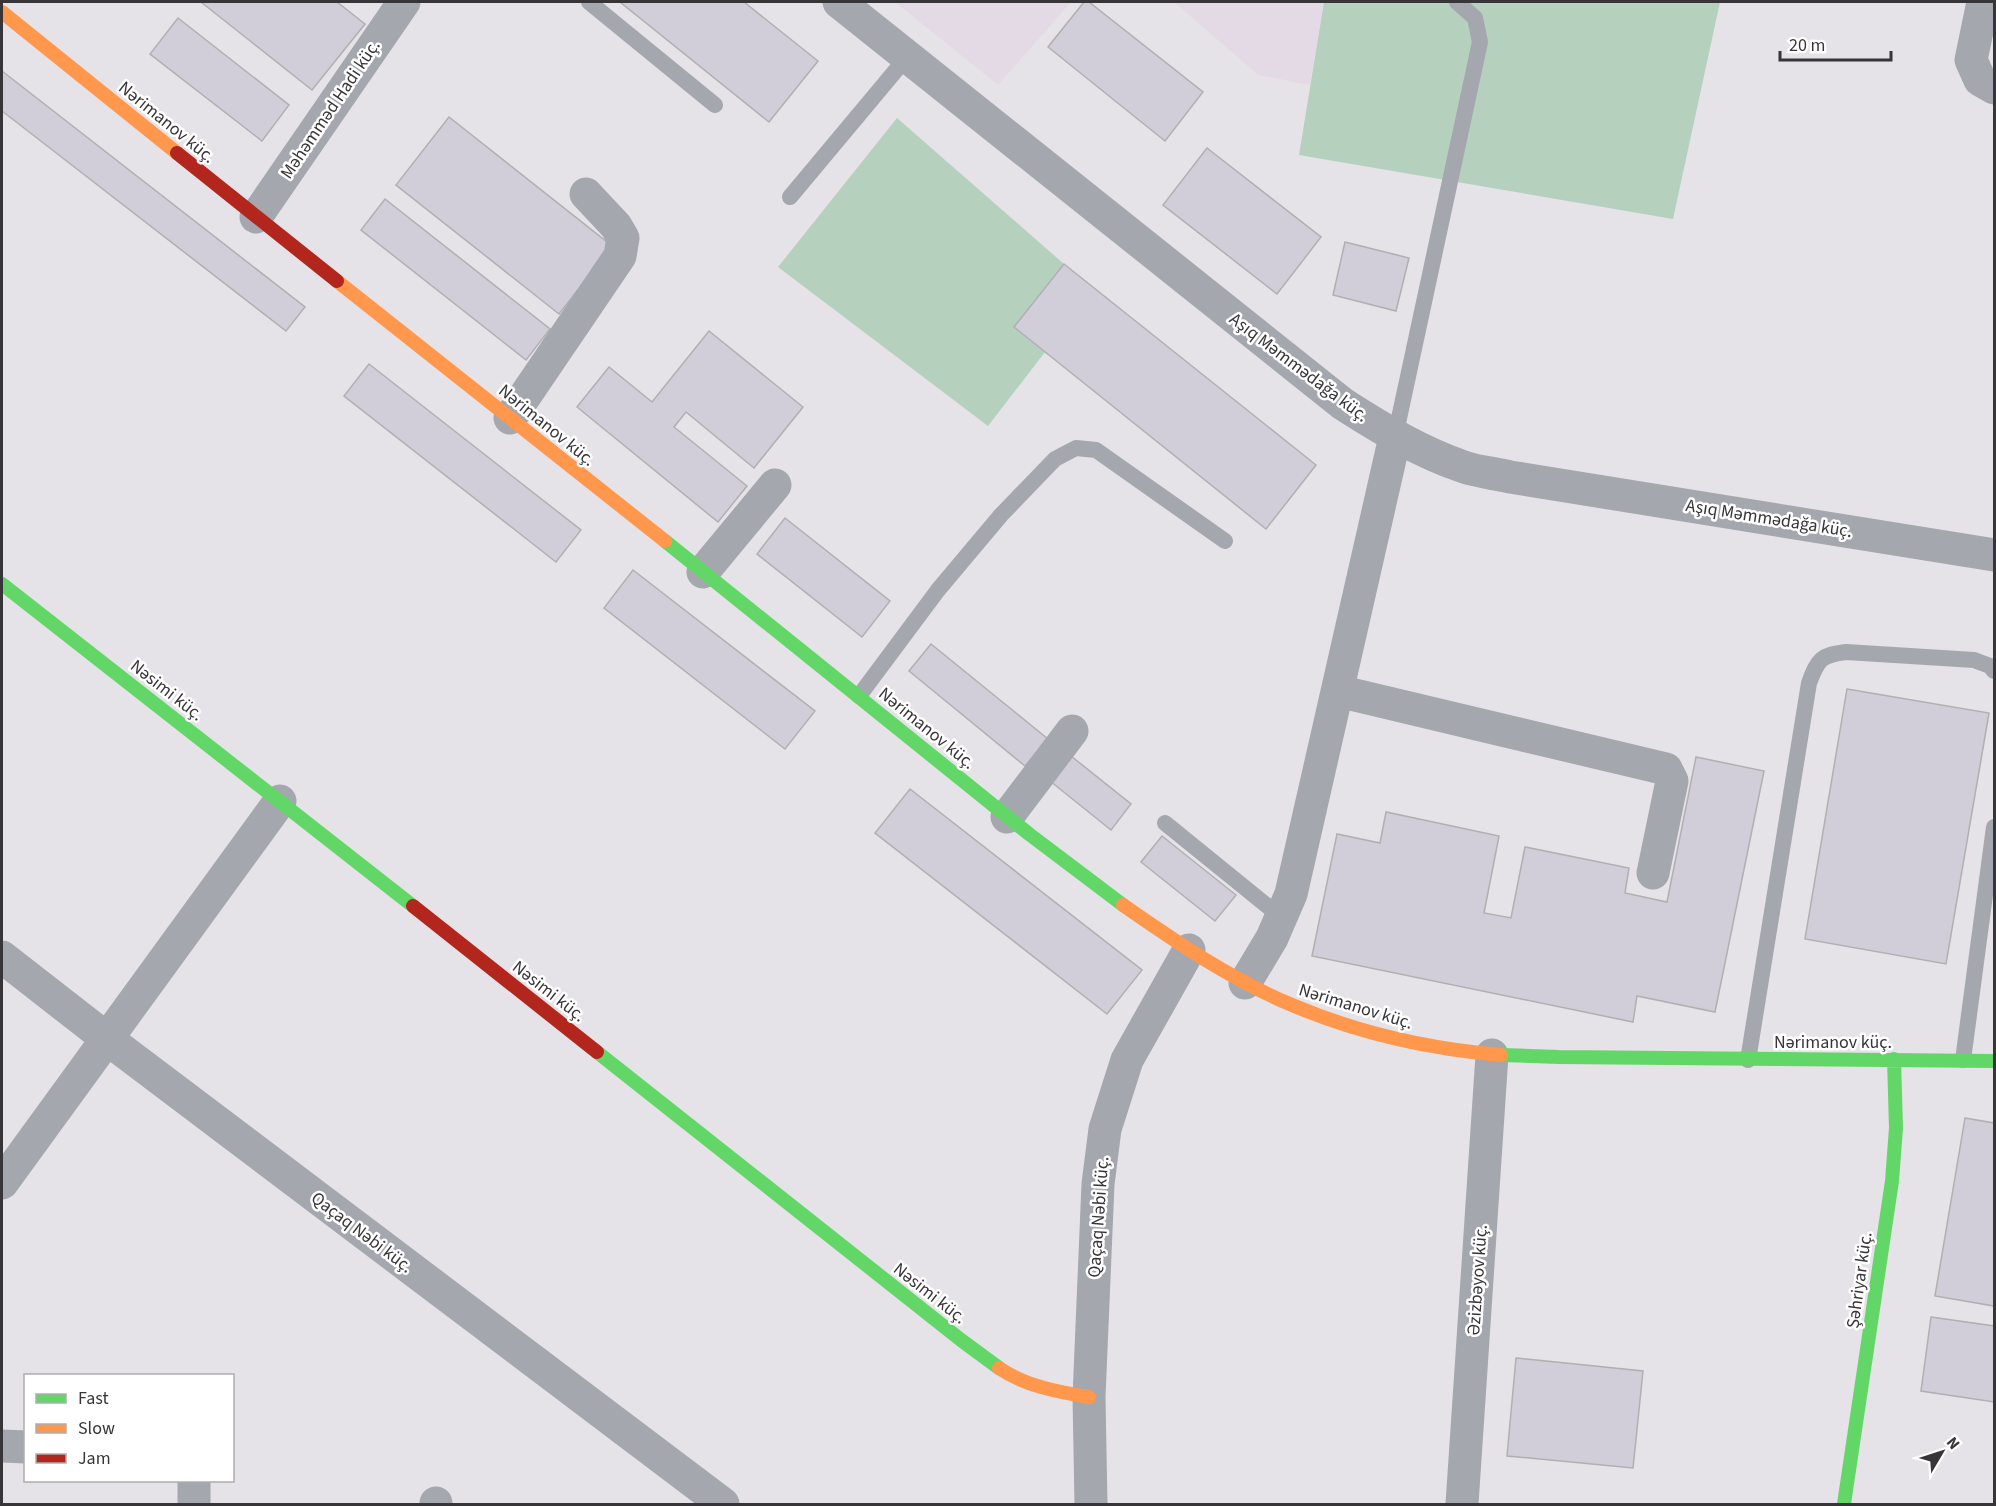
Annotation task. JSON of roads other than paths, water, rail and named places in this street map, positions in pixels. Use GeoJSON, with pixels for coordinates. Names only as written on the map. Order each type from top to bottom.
{"type":"FeatureCollection","features":[{"type":"Feature","properties":{"kind":"main road","name":"Nərimanov küç."},"geometry":{"type":"LineString","coordinates":[[2,12],[859,696],[1007,817],[1127,908],[1189,950],[1245,983],[1296,1008],[1371,1033],[1438,1047],[1492,1054],[1748,1060],[1995,1061]]}},
{"type":"Feature","properties":{"kind":"main road","name":"Nəsimi küç."},"geometry":{"type":"LineString","coordinates":[[2,584],[961,1340],[1007,1373],[1048,1390],[1089,1397]]}},
{"type":"Feature","properties":{"kind":"main road","name":"Şəhriyar küç."},"geometry":{"type":"LineString","coordinates":[[1844,1504],[1892,1181],[1896,1128],[1894,1059]]}},
{"type":"Feature","properties":{"kind":"street","name":"Aşıq Məmmədağa küç."},"geometry":{"type":"LineString","coordinates":[[839,2],[1343,404],[1395,437],[1429,454],[1466,468],[1509,477],[1995,555]]}},
{"type":"Feature","properties":{"kind":"street"},"geometry":{"type":"LineString","coordinates":[[1983,2],[1971,60],[1980,80],[1995,88]]}},
{"type":"Feature","properties":{"kind":"street","name":"Məhəmməd Hadi küç."},"geometry":{"type":"LineString","coordinates":[[256,217],[394,6]]}},
{"type":"Feature","properties":{"kind":"street"},"geometry":{"type":"LineString","coordinates":[[510,418],[620,256],[623,238],[616,226],[586,194]]}},
{"type":"Feature","properties":{"kind":"street"},"geometry":{"type":"LineString","coordinates":[[1245,983],[1272,938],[1291,894],[1395,437]]}},
{"type":"Feature","properties":{"kind":"street"},"geometry":{"type":"LineString","coordinates":[[703,572],[775,484]]}},
{"type":"Feature","properties":{"kind":"street"},"geometry":{"type":"LineString","coordinates":[[1338,691],[1666,769],[1672,781],[1653,873]]}},
{"type":"Feature","properties":{"kind":"street"},"geometry":{"type":"LineString","coordinates":[[1007,817],[1072,731]]}},
{"type":"Feature","properties":{"kind":"street"},"geometry":{"type":"LineString","coordinates":[[2,1183],[280,801]]}},
{"type":"Feature","properties":{"kind":"street","name":"Qaçaq Nəbi küç."},"geometry":{"type":"LineString","coordinates":[[1091,1504],[1089,1397],[1098,1184],[1105,1129],[1127,1060],[1189,950]]}},
{"type":"Feature","properties":{"kind":"street","name":"Qaçaq Nəbi küç."},"geometry":{"type":"LineString","coordinates":[[2,957],[723,1504]]}},
{"type":"Feature","properties":{"kind":"street","name":"Əzizbəyov küç."},"geometry":{"type":"LineString","coordinates":[[1462,1504],[1492,1054]]}},
{"type":"Feature","properties":{"kind":"street"},"geometry":{"type":"LineString","coordinates":[[2,1446],[24,1447]]}},
{"type":"Feature","properties":{"kind":"street"},"geometry":{"type":"LineString","coordinates":[[194,1482],[194,1504]]}},
{"type":"Feature","properties":{"kind":"lane"},"geometry":{"type":"LineString","coordinates":[[589,2],[715,105]]}},
{"type":"Feature","properties":{"kind":"lane"},"geometry":{"type":"LineString","coordinates":[[1395,437],[1480,42],[1475,18],[1457,2]]}},
{"type":"Feature","properties":{"kind":"lane"},"geometry":{"type":"LineString","coordinates":[[790,197],[907,57]]}},
{"type":"Feature","properties":{"kind":"lane"},"geometry":{"type":"LineString","coordinates":[[859,696],[938,590],[1001,515],[1055,459],[1076,448],[1096,450],[1225,541]]}},
{"type":"Feature","properties":{"kind":"lane"},"geometry":{"type":"LineString","coordinates":[[1748,1060],[1809,683],[1816,664],[1828,654],[1846,652],[1974,660],[1990,666],[1995,671]]}},
{"type":"Feature","properties":{"kind":"lane"},"geometry":{"type":"LineString","coordinates":[[1165,823],[1281,917]]}},
{"type":"Feature","properties":{"kind":"lane"},"geometry":{"type":"LineString","coordinates":[[1963,1060],[1995,826]]}}]}
